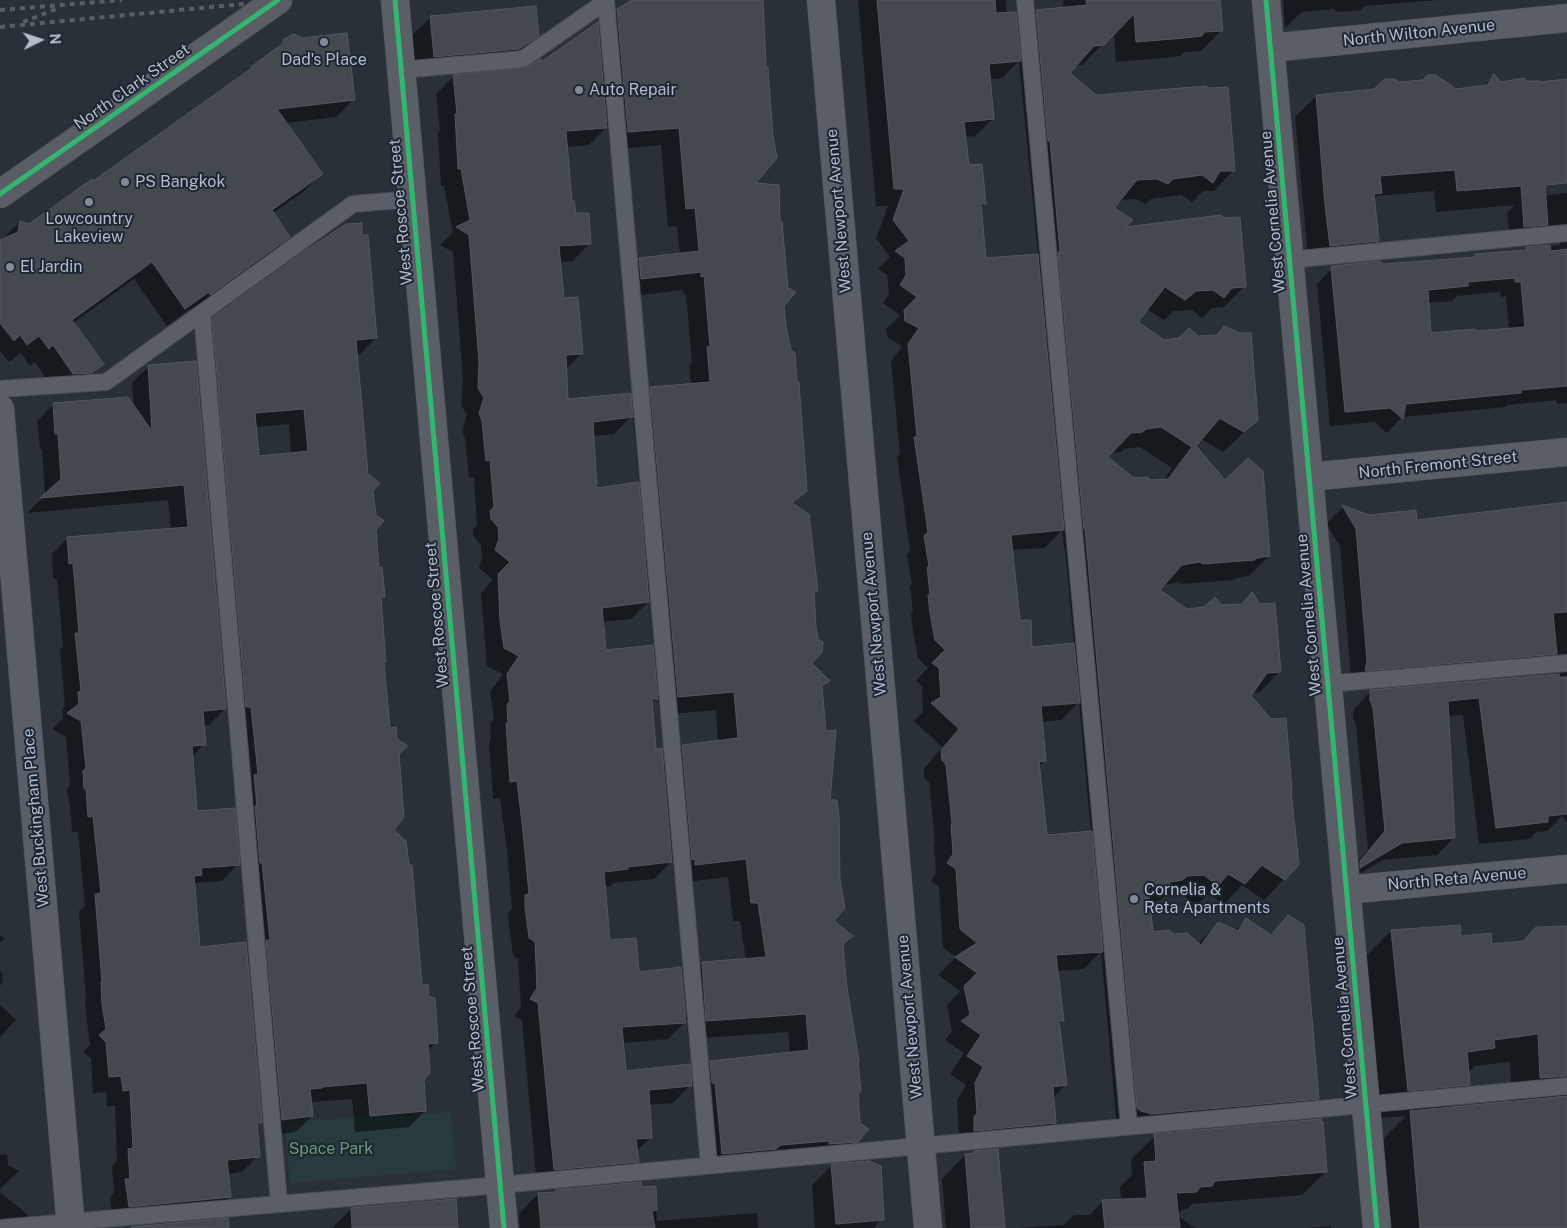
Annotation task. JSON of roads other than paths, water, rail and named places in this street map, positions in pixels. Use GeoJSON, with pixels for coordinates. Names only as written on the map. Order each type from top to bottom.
{"type":"FeatureCollection","features":[{"type":"Feature","properties":{"kind":"main road","name":"North Clark Street"},"geometry":{"type":"LineString","coordinates":[[0,194],[278,0]]}},
{"type":"Feature","properties":{"kind":"street","name":"West Roscoe Street"},"geometry":{"type":"LineString","coordinates":[[395,0],[504,1228]]}},
{"type":"Feature","properties":{"kind":"street","name":"West Newport Avenue"},"geometry":{"type":"LineString","coordinates":[[821,0],[928,1228]]}},
{"type":"Feature","properties":{"kind":"street","name":"West Cornelia Avenue"},"geometry":{"type":"LineString","coordinates":[[1266,0],[1377,1228]]}},
{"type":"Feature","properties":{"kind":"street","name":"North Wilton Avenue"},"geometry":{"type":"LineString","coordinates":[[1270,48],[1567,18]]}},
{"type":"Feature","properties":{"kind":"street","name":"West Buckingham Place"},"geometry":{"type":"LineString","coordinates":[[0,409],[6,556],[71,1225]]}},
{"type":"Feature","properties":{"kind":"street","name":"North Fremont Street"},"geometry":{"type":"LineString","coordinates":[[1309,477],[1567,452]]}},
{"type":"Feature","properties":{"kind":"street","name":"North Reta Avenue"},"geometry":{"type":"LineString","coordinates":[[1346,890],[1567,869]]}},
{"type":"Feature","properties":{"kind":"lane"},"geometry":{"type":"LineString","coordinates":[[1024,0],[1129,1126]]}},
{"type":"Feature","properties":{"kind":"lane"},"geometry":{"type":"LineString","coordinates":[[401,70],[523,59],[606,1],[709,1165]]}},
{"type":"Feature","properties":{"kind":"lane"},"geometry":{"type":"LineString","coordinates":[[0,390],[106,382],[353,204],[413,199]]}},
{"type":"Feature","properties":{"kind":"lane"},"geometry":{"type":"LineString","coordinates":[[1289,260],[1567,233]]}},
{"type":"Feature","properties":{"kind":"lane"},"geometry":{"type":"LineString","coordinates":[[202,313],[279,1204]]}},
{"type":"Feature","properties":{"kind":"lane"},"geometry":{"type":"LineString","coordinates":[[1328,684],[1567,664]]}},
{"type":"Feature","properties":{"kind":"lane"},"geometry":{"type":"LineString","coordinates":[[0,1228],[71,1225],[279,1204],[1567,1086]]}},
{"type":"Feature","properties":{"kind":"railway"},"geometry":{"type":"LineString","coordinates":[[0,10],[122,0]]}},
{"type":"Feature","properties":{"kind":"railway"},"geometry":{"type":"LineString","coordinates":[[0,27],[286,0]]}},
{"type":"Feature","properties":{"kind":"railway"},"geometry":{"type":"LineString","coordinates":[[23,22],[56,9]]}},
{"type":"Feature","properties":{"kind":"place","name":"Dad's Place"},"geometry":{"type":"Point","coordinates":[324,42]}},
{"type":"Feature","properties":{"kind":"place","name":"Auto Repair"},"geometry":{"type":"Point","coordinates":[579,90]}},
{"type":"Feature","properties":{"kind":"place","name":"PS Bangkok"},"geometry":{"type":"Point","coordinates":[125,182]}},
{"type":"Feature","properties":{"kind":"place","name":"Lowcountry Lakeview"},"geometry":{"type":"Point","coordinates":[89,202]}},
{"type":"Feature","properties":{"kind":"place","name":"El Jardin"},"geometry":{"type":"Point","coordinates":[10,267]}},
{"type":"Feature","properties":{"kind":"place","name":"Cornelia & Reta Apartments"},"geometry":{"type":"Point","coordinates":[1134,899]}},
{"type":"Feature","properties":{"kind":"park label","name":"Space Park"},"geometry":{"type":"Point","coordinates":[331,1149]}}]}
